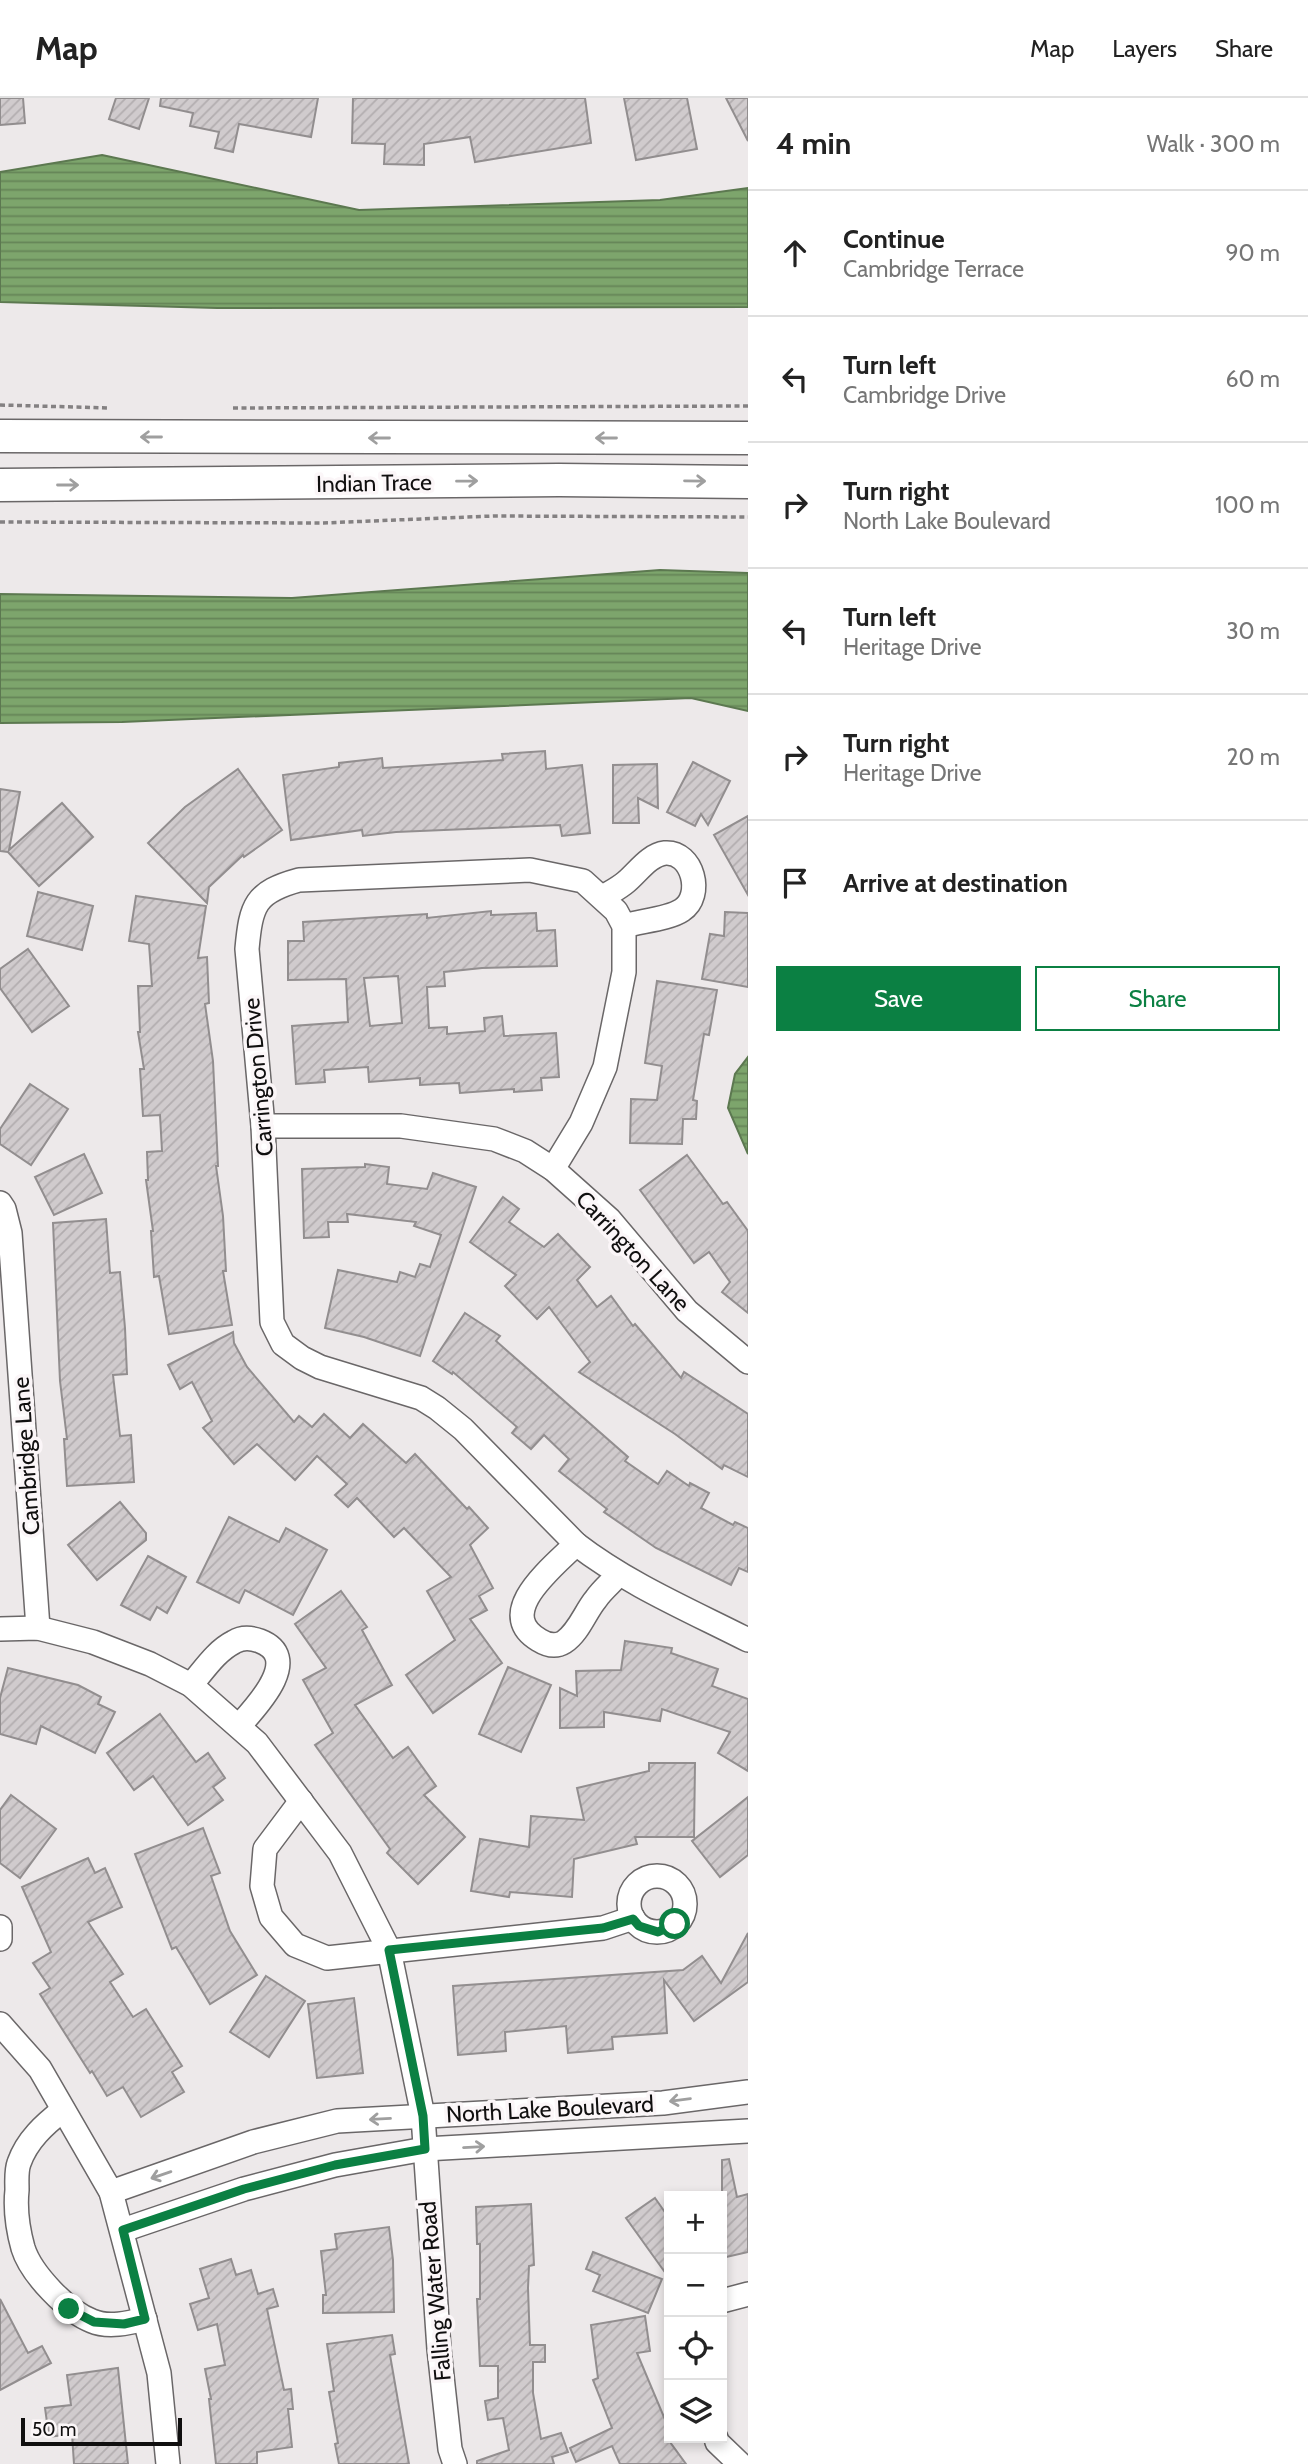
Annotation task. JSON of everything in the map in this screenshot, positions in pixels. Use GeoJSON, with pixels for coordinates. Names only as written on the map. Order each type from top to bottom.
{"type":"FeatureCollection","features":[{"type":"Feature","properties":{"kind":"main road","name":"Indian Trace"},"geometry":{"type":"LineString","coordinates":[[0,436],[748,438]]}},
{"type":"Feature","properties":{"kind":"main road","name":"Indian Trace"},"geometry":{"type":"LineString","coordinates":[[0,485],[559,480],[748,482]]}},
{"type":"Feature","properties":{"kind":"street"},"geometry":{"type":"LineString","coordinates":[[553,1169],[581,1123],[605,1067],[624,972],[624,926],[683,910],[693,898],[694,881],[688,866],[679,856],[664,853],[647,862],[626,882],[603,897]]}},
{"type":"Feature","properties":{"kind":"street","name":"Carrington Drive"},"geometry":{"type":"LineString","coordinates":[[624,926],[616,911],[583,881],[530,870],[299,880],[276,887],[261,897],[250,920],[247,949],[264,1126],[272,1322],[283,1344],[320,1367],[421,1398],[437,1408],[463,1429],[576,1544],[618,1575],[748,1640]]}},
{"type":"Feature","properties":{"kind":"street","name":"Carrington Lane"},"geometry":{"type":"LineString","coordinates":[[264,1126],[401,1126],[494,1139],[525,1151],[553,1169],[609,1219],[687,1311],[748,1363]]}},
{"type":"Feature","properties":{"kind":"street","name":"Cambridge Lane"},"geometry":{"type":"LineString","coordinates":[[0,1203],[10,1234],[38,1628]]}},
{"type":"Feature","properties":{"kind":"street"},"geometry":{"type":"LineString","coordinates":[[576,1544],[524,1602],[520,1617],[527,1631],[539,1640],[550,1645],[562,1643],[575,1632],[596,1599],[618,1575]]}},
{"type":"Feature","properties":{"kind":"street","name":"Falling Water Road"},"geometry":{"type":"LineString","coordinates":[[0,1629],[38,1628],[93,1642],[150,1664],[191,1685],[257,1743],[340,1853],[389,1950],[423,2116],[439,2349],[450,2449],[455,2464]]}},
{"type":"Feature","properties":{"kind":"street"},"geometry":{"type":"LineString","coordinates":[[191,1685],[222,1650],[236,1640],[252,1638],[266,1643],[275,1654],[278,1669],[272,1687],[239,1726]]}},
{"type":"Feature","properties":{"kind":"street"},"geometry":{"type":"LineString","coordinates":[[301,1801],[265,1849],[262,1886],[271,1917],[295,1945],[327,1958],[603,1928],[633,1919]]}},
{"type":"Feature","properties":{"kind":"street"},"geometry":{"type":"LineString","coordinates":[[0,1927],[0,1939]]}},
{"type":"Feature","properties":{"kind":"street"},"geometry":{"type":"LineString","coordinates":[[0,2024],[40,2069],[111,2192],[159,2373],[168,2464]]}},
{"type":"Feature","properties":{"kind":"street","name":"North Lake Boulevard"},"geometry":{"type":"LineString","coordinates":[[111,2192],[253,2142],[337,2121],[663,2102],[748,2092]]}},
{"type":"Feature","properties":{"kind":"street"},"geometry":{"type":"LineString","coordinates":[[63,2110],[45,2124],[18,2164],[16,2208],[24,2250],[44,2282],[69,2309],[94,2322],[124,2324],[145,2319]]}},
{"type":"Feature","properties":{"kind":"street","name":"North Lake Boulevard"},"geometry":{"type":"LineString","coordinates":[[123,2230],[244,2189],[335,2165],[425,2149],[748,2131]]}},
{"type":"Feature","properties":{"kind":"street"},"geometry":{"type":"LineString","coordinates":[[727,2300],[748,2294]]}},
{"type":"Feature","properties":{"kind":"street"},"geometry":{"type":"LineString","coordinates":[[718,2443],[740,2464]]}},
{"type":"Feature","properties":{"kind":"path"},"geometry":{"type":"LineString","coordinates":[[0,405],[117,408]]}},
{"type":"Feature","properties":{"kind":"path"},"geometry":{"type":"LineString","coordinates":[[225,408],[748,407]]}},
{"type":"Feature","properties":{"kind":"path"},"geometry":{"type":"LineString","coordinates":[[0,522],[323,523],[493,516],[748,517]]}},
{"type":"Feature","properties":{"kind":"shaded area"},"geometry":{"type":"Polygon","coordinates":[[[102,155],[359,210],[660,200],[748,188],[748,307],[217,308],[0,302],[0,172],[102,155]]]}},
{"type":"Feature","properties":{"kind":"shaded area"},"geometry":{"type":"Polygon","coordinates":[[[660,570],[748,573],[748,711],[691,698],[122,722],[0,723],[0,594],[292,598],[660,570]]]}},
{"type":"Feature","properties":{"kind":"shaded area"},"geometry":{"type":"Polygon","coordinates":[[[748,1057],[748,1154],[728,1108],[735,1074],[748,1057]]]}},
{"type":"Feature","properties":{"kind":"building"},"geometry":{"type":"Polygon","coordinates":[[[0,98],[23,98],[25,123],[0,125],[0,98]]]}},
{"type":"Feature","properties":{"kind":"building"},"geometry":{"type":"Polygon","coordinates":[[[116,98],[149,98],[139,129],[109,119],[116,98]]]}},
{"type":"Feature","properties":{"kind":"building"},"geometry":{"type":"Polygon","coordinates":[[[161,98],[318,98],[311,137],[239,124],[233,152],[215,148],[219,132],[190,126],[193,113],[160,106],[161,98]]]}},
{"type":"Feature","properties":{"kind":"building"},"geometry":{"type":"Polygon","coordinates":[[[353,98],[585,98],[591,143],[475,162],[470,137],[424,144],[424,165],[384,164],[385,144],[352,143],[353,98]]]}},
{"type":"Feature","properties":{"kind":"building"},"geometry":{"type":"Polygon","coordinates":[[[624,98],[687,98],[697,149],[636,160],[624,98]]]}},
{"type":"Feature","properties":{"kind":"building"},"geometry":{"type":"Polygon","coordinates":[[[726,98],[748,98],[748,141],[726,98]]]}},
{"type":"Feature","properties":{"kind":"building"},"geometry":{"type":"Polygon","coordinates":[[[545,751],[546,769],[582,765],[590,833],[562,836],[560,825],[396,832],[363,836],[362,830],[291,840],[283,775],[339,767],[339,763],[382,758],[383,768],[503,760],[502,754],[545,751]]]}},
{"type":"Feature","properties":{"kind":"building"},"geometry":{"type":"Polygon","coordinates":[[[693,762],[730,781],[708,825],[701,814],[695,826],[667,812],[693,762]]]}},
{"type":"Feature","properties":{"kind":"building"},"geometry":{"type":"Polygon","coordinates":[[[657,764],[658,808],[638,798],[639,823],[613,823],[613,765],[657,764]]]}},
{"type":"Feature","properties":{"kind":"building"},"geometry":{"type":"Polygon","coordinates":[[[238,769],[282,830],[244,857],[243,855],[209,887],[207,903],[148,843],[185,807],[238,769]]]}},
{"type":"Feature","properties":{"kind":"building"},"geometry":{"type":"Polygon","coordinates":[[[0,789],[20,792],[9,850],[62,803],[93,837],[39,886],[8,852],[0,851],[0,789]]]}},
{"type":"Feature","properties":{"kind":"building"},"geometry":{"type":"Polygon","coordinates":[[[748,816],[748,895],[714,835],[748,816]]]}},
{"type":"Feature","properties":{"kind":"building"},"geometry":{"type":"Polygon","coordinates":[[[38,892],[93,906],[82,950],[27,936],[38,892]]]}},
{"type":"Feature","properties":{"kind":"building"},"geometry":{"type":"Polygon","coordinates":[[[136,896],[206,906],[198,958],[207,957],[209,1003],[205,1004],[213,1061],[216,1166],[223,1216],[226,1271],[223,1271],[232,1325],[169,1334],[159,1276],[154,1277],[153,1231],[146,1180],[147,1152],[162,1151],[160,1115],[143,1116],[140,1069],[144,1069],[138,1032],[138,986],[152,986],[149,944],[129,941],[136,896]]]}},
{"type":"Feature","properties":{"kind":"building"},"geometry":{"type":"Polygon","coordinates":[[[491,911],[491,915],[536,913],[537,931],[555,930],[557,966],[444,972],[445,986],[427,987],[429,1028],[447,1027],[447,1034],[485,1031],[484,1018],[502,1016],[504,1036],[556,1033],[559,1077],[541,1078],[542,1090],[460,1093],[459,1083],[420,1085],[420,1078],[369,1082],[368,1067],[324,1070],[325,1082],[296,1084],[292,1026],[348,1022],[346,979],[288,980],[288,941],[304,941],[303,922],[427,914],[427,918],[491,911]],[[398,976],[364,978],[370,1026],[402,1023],[398,976]]]}},
{"type":"Feature","properties":{"kind":"building"},"geometry":{"type":"Polygon","coordinates":[[[725,912],[748,913],[748,987],[702,979],[710,934],[724,936],[725,912]]]}},
{"type":"Feature","properties":{"kind":"building"},"geometry":{"type":"Polygon","coordinates":[[[28,949],[69,1006],[32,1032],[0,988],[0,969],[28,949]]]}},
{"type":"Feature","properties":{"kind":"building"},"geometry":{"type":"Polygon","coordinates":[[[657,981],[717,990],[709,1035],[704,1034],[693,1100],[697,1101],[696,1119],[683,1119],[682,1144],[630,1143],[631,1099],[657,1100],[662,1066],[645,1063],[657,981]]]}},
{"type":"Feature","properties":{"kind":"building"},"geometry":{"type":"Polygon","coordinates":[[[30,1084],[68,1109],[31,1165],[0,1144],[0,1129],[30,1084]]]}},
{"type":"Feature","properties":{"kind":"building"},"geometry":{"type":"Polygon","coordinates":[[[84,1154],[102,1193],[54,1215],[35,1177],[84,1154]]]}},
{"type":"Feature","properties":{"kind":"building"},"geometry":{"type":"Polygon","coordinates":[[[687,1155],[723,1204],[727,1202],[748,1231],[748,1313],[722,1292],[730,1282],[709,1252],[694,1263],[640,1190],[687,1155]]]}},
{"type":"Feature","properties":{"kind":"building"},"geometry":{"type":"Polygon","coordinates":[[[365,1164],[389,1167],[387,1184],[427,1189],[433,1173],[476,1187],[420,1356],[364,1337],[325,1328],[338,1270],[397,1282],[400,1272],[415,1277],[420,1264],[430,1267],[441,1235],[414,1226],[416,1222],[347,1214],[348,1222],[328,1222],[329,1237],[304,1238],[302,1169],[365,1167],[365,1164]]]}},
{"type":"Feature","properties":{"kind":"building"},"geometry":{"type":"Polygon","coordinates":[[[503,1197],[519,1209],[509,1222],[544,1247],[558,1234],[590,1267],[577,1280],[597,1307],[611,1296],[633,1326],[635,1324],[681,1378],[684,1372],[748,1414],[748,1477],[724,1465],[722,1469],[675,1434],[579,1372],[590,1362],[549,1307],[537,1319],[505,1286],[516,1275],[470,1242],[503,1197]]]}},
{"type":"Feature","properties":{"kind":"building"},"geometry":{"type":"Polygon","coordinates":[[[106,1219],[110,1273],[120,1272],[125,1328],[127,1374],[113,1375],[120,1436],[131,1435],[134,1482],[67,1486],[64,1439],[67,1439],[60,1381],[53,1223],[106,1219]]]}},
{"type":"Feature","properties":{"kind":"building"},"geometry":{"type":"Polygon","coordinates":[[[465,1313],[500,1336],[496,1341],[628,1457],[625,1461],[658,1484],[667,1471],[689,1486],[690,1483],[709,1493],[701,1508],[733,1525],[735,1522],[748,1528],[748,1572],[739,1568],[731,1585],[656,1548],[604,1512],[607,1509],[559,1471],[569,1459],[544,1435],[531,1449],[512,1433],[517,1427],[453,1372],[452,1374],[433,1361],[465,1313]]]}},
{"type":"Feature","properties":{"kind":"building"},"geometry":{"type":"Polygon","coordinates":[[[233,1332],[234,1343],[247,1367],[294,1422],[299,1416],[312,1427],[324,1414],[350,1438],[363,1424],[406,1463],[415,1454],[488,1528],[470,1545],[493,1588],[479,1596],[487,1610],[470,1619],[502,1663],[433,1713],[406,1675],[455,1640],[427,1591],[451,1577],[404,1528],[394,1537],[357,1498],[348,1507],[335,1495],[347,1484],[317,1456],[295,1480],[257,1444],[234,1464],[203,1428],[212,1421],[192,1382],[180,1389],[168,1365],[233,1332]]]}},
{"type":"Feature","properties":{"kind":"building"},"geometry":{"type":"Polygon","coordinates":[[[120,1502],[146,1533],[146,1540],[97,1580],[68,1545],[120,1502]]]}},
{"type":"Feature","properties":{"kind":"building"},"geometry":{"type":"Polygon","coordinates":[[[229,1517],[279,1542],[286,1528],[327,1550],[293,1615],[245,1590],[239,1603],[197,1582],[229,1517]]]}},
{"type":"Feature","properties":{"kind":"building"},"geometry":{"type":"Polygon","coordinates":[[[148,1556],[186,1577],[167,1613],[157,1607],[150,1620],[121,1605],[148,1556]]]}},
{"type":"Feature","properties":{"kind":"building"},"geometry":{"type":"Polygon","coordinates":[[[341,1591],[367,1627],[362,1630],[392,1685],[355,1705],[393,1758],[408,1747],[436,1786],[424,1795],[465,1837],[418,1884],[387,1853],[390,1849],[315,1745],[333,1733],[303,1680],[326,1668],[295,1624],[341,1591]]]}},
{"type":"Feature","properties":{"kind":"building"},"geometry":{"type":"Polygon","coordinates":[[[625,1641],[672,1648],[671,1653],[718,1669],[712,1686],[748,1699],[748,1771],[718,1753],[730,1732],[662,1709],[660,1721],[604,1712],[604,1727],[560,1728],[560,1688],[577,1696],[576,1671],[621,1670],[625,1641]]]}},
{"type":"Feature","properties":{"kind":"building"},"geometry":{"type":"Polygon","coordinates":[[[508,1667],[551,1685],[521,1752],[479,1734],[508,1667]]]}},
{"type":"Feature","properties":{"kind":"building"},"geometry":{"type":"Polygon","coordinates":[[[8,1668],[78,1685],[101,1697],[98,1704],[115,1712],[95,1753],[41,1726],[36,1744],[0,1734],[0,1698],[8,1668]]]}},
{"type":"Feature","properties":{"kind":"building"},"geometry":{"type":"Polygon","coordinates":[[[160,1714],[196,1762],[208,1753],[225,1778],[213,1787],[223,1800],[188,1825],[153,1776],[134,1790],[107,1753],[160,1714]]]}},
{"type":"Feature","properties":{"kind":"building"},"geometry":{"type":"Polygon","coordinates":[[[649,1763],[695,1763],[694,1837],[635,1837],[637,1844],[574,1859],[572,1897],[510,1892],[509,1897],[471,1891],[480,1839],[529,1847],[531,1816],[584,1820],[577,1788],[649,1771],[649,1763]]]}},
{"type":"Feature","properties":{"kind":"building"},"geometry":{"type":"Polygon","coordinates":[[[11,1795],[56,1829],[20,1878],[0,1863],[0,1810],[11,1795]]]}},
{"type":"Feature","properties":{"kind":"building"},"geometry":{"type":"Polygon","coordinates":[[[748,1797],[748,1855],[720,1877],[692,1841],[748,1797]]]}},
{"type":"Feature","properties":{"kind":"building"},"geometry":{"type":"Polygon","coordinates":[[[203,1828],[220,1873],[211,1876],[230,1931],[257,1975],[210,2004],[176,1947],[172,1949],[135,1854],[203,1828]]]}},
{"type":"Feature","properties":{"kind":"building"},"geometry":{"type":"Polygon","coordinates":[[[88,1858],[95,1873],[105,1868],[122,1907],[88,1922],[123,1974],[110,1982],[133,2017],[146,2009],[182,2066],[172,2072],[184,2092],[141,2117],[123,2087],[107,2096],[92,2071],[90,2073],[40,1994],[50,1988],[33,1963],[51,1952],[22,1887],[88,1858]]]}},
{"type":"Feature","properties":{"kind":"building"},"geometry":{"type":"Polygon","coordinates":[[[748,1933],[748,1982],[694,2021],[664,1980],[667,2033],[612,2037],[613,2049],[568,2053],[566,2026],[505,2032],[506,2051],[458,2055],[453,1986],[683,1970],[702,1956],[721,1983],[748,1933]]]}},
{"type":"Feature","properties":{"kind":"building"},"geometry":{"type":"Polygon","coordinates":[[[266,1976],[305,2001],[269,2057],[230,2032],[266,1976]]]}},
{"type":"Feature","properties":{"kind":"building"},"geometry":{"type":"Polygon","coordinates":[[[354,1998],[363,2073],[317,2078],[308,2004],[354,1998]]]}},
{"type":"Feature","properties":{"kind":"building"},"geometry":{"type":"Polygon","coordinates":[[[729,2159],[737,2197],[748,2194],[748,2252],[727,2257],[727,2191],[722,2191],[722,2160],[729,2159]]]}},
{"type":"Feature","properties":{"kind":"building"},"geometry":{"type":"Polygon","coordinates":[[[655,2198],[664,2211],[664,2271],[626,2218],[655,2198]]]}},
{"type":"Feature","properties":{"kind":"building"},"geometry":{"type":"Polygon","coordinates":[[[531,2204],[534,2265],[529,2266],[530,2345],[545,2345],[545,2362],[533,2362],[533,2393],[541,2439],[561,2433],[568,2452],[552,2457],[554,2464],[477,2464],[477,2461],[509,2450],[503,2418],[488,2420],[485,2401],[498,2398],[498,2366],[480,2366],[477,2299],[480,2299],[480,2244],[477,2244],[476,2207],[531,2204]]]}},
{"type":"Feature","properties":{"kind":"building"},"geometry":{"type":"Polygon","coordinates":[[[389,2227],[394,2312],[323,2313],[323,2295],[326,2295],[321,2251],[337,2249],[335,2234],[389,2227]]]}},
{"type":"Feature","properties":{"kind":"building"},"geometry":{"type":"Polygon","coordinates":[[[593,2252],[662,2279],[648,2313],[593,2291],[600,2275],[586,2269],[593,2252]]]}},
{"type":"Feature","properties":{"kind":"building"},"geometry":{"type":"Polygon","coordinates":[[[231,2259],[236,2275],[251,2270],[258,2294],[273,2289],[278,2306],[267,2309],[284,2390],[291,2389],[293,2409],[288,2409],[292,2447],[257,2452],[257,2464],[216,2464],[211,2399],[205,2369],[225,2365],[217,2324],[198,2330],[190,2304],[209,2298],[200,2269],[231,2259]]]}},
{"type":"Feature","properties":{"kind":"building"},"geometry":{"type":"Polygon","coordinates":[[[0,2299],[28,2353],[42,2346],[51,2363],[0,2390],[0,2299]]]}},
{"type":"Feature","properties":{"kind":"building"},"geometry":{"type":"Polygon","coordinates":[[[645,2316],[650,2351],[637,2353],[664,2417],[664,2443],[671,2443],[686,2464],[620,2464],[612,2446],[576,2462],[570,2448],[612,2428],[593,2380],[598,2378],[591,2325],[645,2316]]]}},
{"type":"Feature","properties":{"kind":"building"},"geometry":{"type":"Polygon","coordinates":[[[392,2335],[395,2354],[390,2355],[409,2464],[339,2464],[329,2392],[334,2391],[327,2344],[392,2335]]]}},
{"type":"Feature","properties":{"kind":"building"},"geometry":{"type":"Polygon","coordinates":[[[118,2368],[128,2464],[74,2464],[72,2434],[49,2437],[45,2408],[71,2405],[67,2375],[118,2368]]]}},
{"type":"Feature","properties":{"kind":"route"},"geometry":{"type":"LineString","coordinates":[[69,2309],[94,2322],[124,2324],[145,2319],[123,2230],[244,2189],[335,2165],[425,2149],[423,2116],[389,1950],[603,1928],[633,1919],[639,1926],[658,1932],[675,1924]]}}]}
